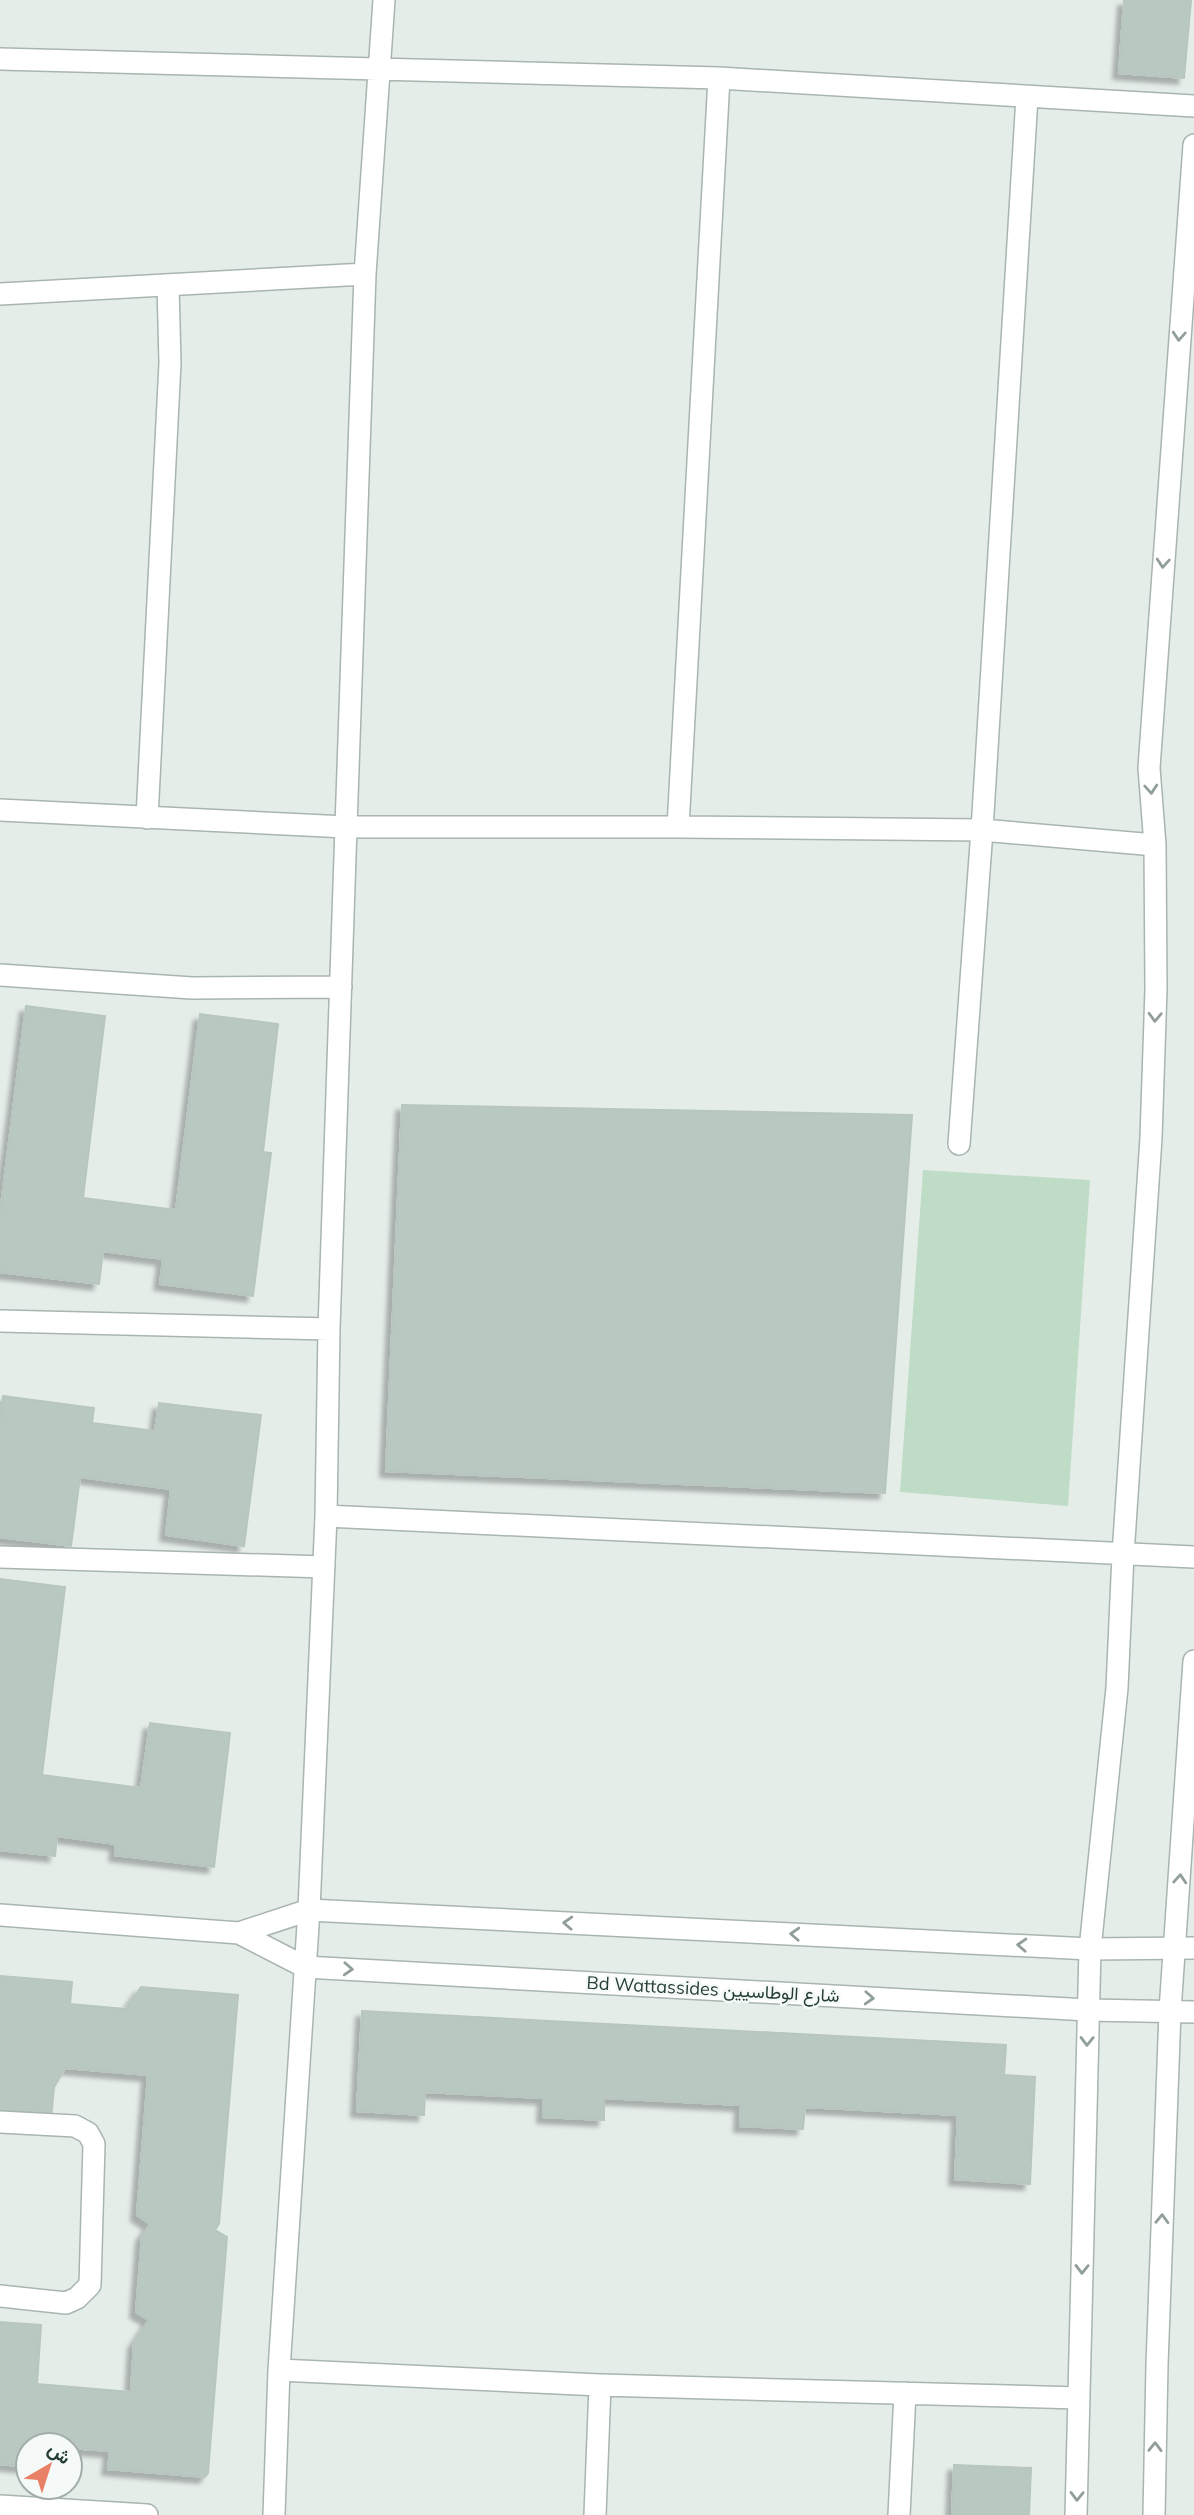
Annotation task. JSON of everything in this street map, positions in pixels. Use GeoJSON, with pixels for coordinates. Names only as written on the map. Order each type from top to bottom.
{"type":"FeatureCollection","features":[{"type":"Feature","properties":{"kind":"street"},"geometry":{"type":"LineString","coordinates":[[274,2515],[279,2370],[309,1910],[326,1516],[328,1329],[365,274],[384,0]]}},
{"type":"Feature","properties":{"kind":"street"},"geometry":{"type":"LineString","coordinates":[[0,59],[719,78],[1194,106]]}},
{"type":"Feature","properties":{"kind":"street"},"geometry":{"type":"LineString","coordinates":[[678,827],[719,78]]}},
{"type":"Feature","properties":{"kind":"street"},"geometry":{"type":"LineString","coordinates":[[960,1144],[1027,97]]}},
{"type":"Feature","properties":{"kind":"street"},"geometry":{"type":"LineString","coordinates":[[1076,2515],[1090,1949],[1117,1688],[1123,1555],[1151,1138],[1156,989],[1155,845],[1149,768],[1189,268],[1194,145]]}},
{"type":"Feature","properties":{"kind":"street"},"geometry":{"type":"LineString","coordinates":[[0,294],[365,274]]}},
{"type":"Feature","properties":{"kind":"street"},"geometry":{"type":"LineString","coordinates":[[147,818],[170,363],[167,285]]}},
{"type":"Feature","properties":{"kind":"street"},"geometry":{"type":"LineString","coordinates":[[0,810],[346,827],[982,830],[1155,845]]}},
{"type":"Feature","properties":{"kind":"street"},"geometry":{"type":"LineString","coordinates":[[0,975],[192,988],[341,987]]}},
{"type":"Feature","properties":{"kind":"street"},"geometry":{"type":"LineString","coordinates":[[0,1321],[328,1329]]}},
{"type":"Feature","properties":{"kind":"street"},"geometry":{"type":"LineString","coordinates":[[326,1516],[1194,1557]]}},
{"type":"Feature","properties":{"kind":"street"},"geometry":{"type":"LineString","coordinates":[[0,1556],[324,1567]]}},
{"type":"Feature","properties":{"kind":"street"},"geometry":{"type":"LineString","coordinates":[[1154,2515],[1170,2011],[1185,1948],[1194,1661]]}},
{"type":"Feature","properties":{"kind":"street","name":"Bd Wattassides شارع الوطاسيين"},"geometry":{"type":"LineString","coordinates":[[239,1933],[309,1910],[1090,1949],[1185,1948]]}},
{"type":"Feature","properties":{"kind":"street","name":"Bd Wattassides شارع الوطاسيين"},"geometry":{"type":"LineString","coordinates":[[0,1915],[239,1933],[305,1966],[1088,2010],[1194,2012]]}},
{"type":"Feature","properties":{"kind":"street"},"geometry":{"type":"LineString","coordinates":[[0,2122],[75,2126],[88,2133],[94,2144],[90,2285],[77,2298],[66,2303],[0,2296]]}},
{"type":"Feature","properties":{"kind":"street"},"geometry":{"type":"LineString","coordinates":[[279,2370],[600,2385],[1079,2398]]}},
{"type":"Feature","properties":{"kind":"street"},"geometry":{"type":"LineString","coordinates":[[595,2515],[600,2385]]}},
{"type":"Feature","properties":{"kind":"street"},"geometry":{"type":"LineString","coordinates":[[900,2515],[905,2393]]}},
{"type":"Feature","properties":{"kind":"street"},"geometry":{"type":"LineString","coordinates":[[0,2506],[147,2515]]}},
{"type":"Feature","properties":{"kind":"green space"},"geometry":{"type":"Polygon","coordinates":[[[923,1170],[1090,1180],[1068,1506],[900,1492],[923,1170]]]}},
{"type":"Feature","properties":{"kind":"building"},"geometry":{"type":"Polygon","coordinates":[[[1124,0],[1191,0],[1184,78],[1119,73],[1124,0]]]}},
{"type":"Feature","properties":{"kind":"building"},"geometry":{"type":"Polygon","coordinates":[[[26,1006],[105,1016],[83,1198],[176,1210],[200,1014],[278,1024],[263,1152],[271,1153],[253,1296],[160,1284],[163,1259],[103,1251],[99,1284],[0,1272],[0,1214],[26,1006]]]}},
{"type":"Feature","properties":{"kind":"building"},"geometry":{"type":"Polygon","coordinates":[[[402,1105],[912,1115],[885,1493],[386,1471],[402,1105]]]}},
{"type":"Feature","properties":{"kind":"building"},"geometry":{"type":"Polygon","coordinates":[[[3,1396],[94,1408],[92,1423],[155,1431],[159,1403],[261,1415],[244,1546],[166,1535],[171,1489],[80,1477],[71,1546],[0,1537],[0,1420],[3,1396]]]}},
{"type":"Feature","properties":{"kind":"building"},"geometry":{"type":"Polygon","coordinates":[[[0,1579],[65,1587],[42,1775],[141,1788],[150,1723],[230,1733],[214,1867],[115,1855],[116,1844],[57,1836],[55,1856],[0,1850],[0,1579]]]}},
{"type":"Feature","properties":{"kind":"building"},"geometry":{"type":"Polygon","coordinates":[[[0,1976],[72,1982],[70,2004],[126,2009],[141,1987],[238,1995],[219,2224],[215,2230],[227,2237],[208,2473],[205,2477],[108,2469],[110,2451],[84,2449],[84,2431],[14,2431],[14,2466],[0,2464],[0,2322],[41,2325],[37,2384],[131,2392],[134,2343],[149,2320],[136,2312],[142,2236],[150,2224],[137,2215],[148,2075],[65,2068],[54,2087],[51,2120],[0,2116],[0,1976]]]}},
{"type":"Feature","properties":{"kind":"building"},"geometry":{"type":"Polygon","coordinates":[[[362,2011],[1006,2045],[1004,2075],[1035,2077],[1030,2184],[955,2179],[958,2115],[805,2107],[803,2129],[740,2126],[741,2105],[604,2098],[604,2120],[543,2117],[544,2098],[425,2092],[424,2115],[357,2111],[362,2011]]]}},
{"type":"Feature","properties":{"kind":"building"},"geometry":{"type":"Polygon","coordinates":[[[954,2465],[1031,2468],[1029,2515],[952,2515],[954,2465]]]}}]}
